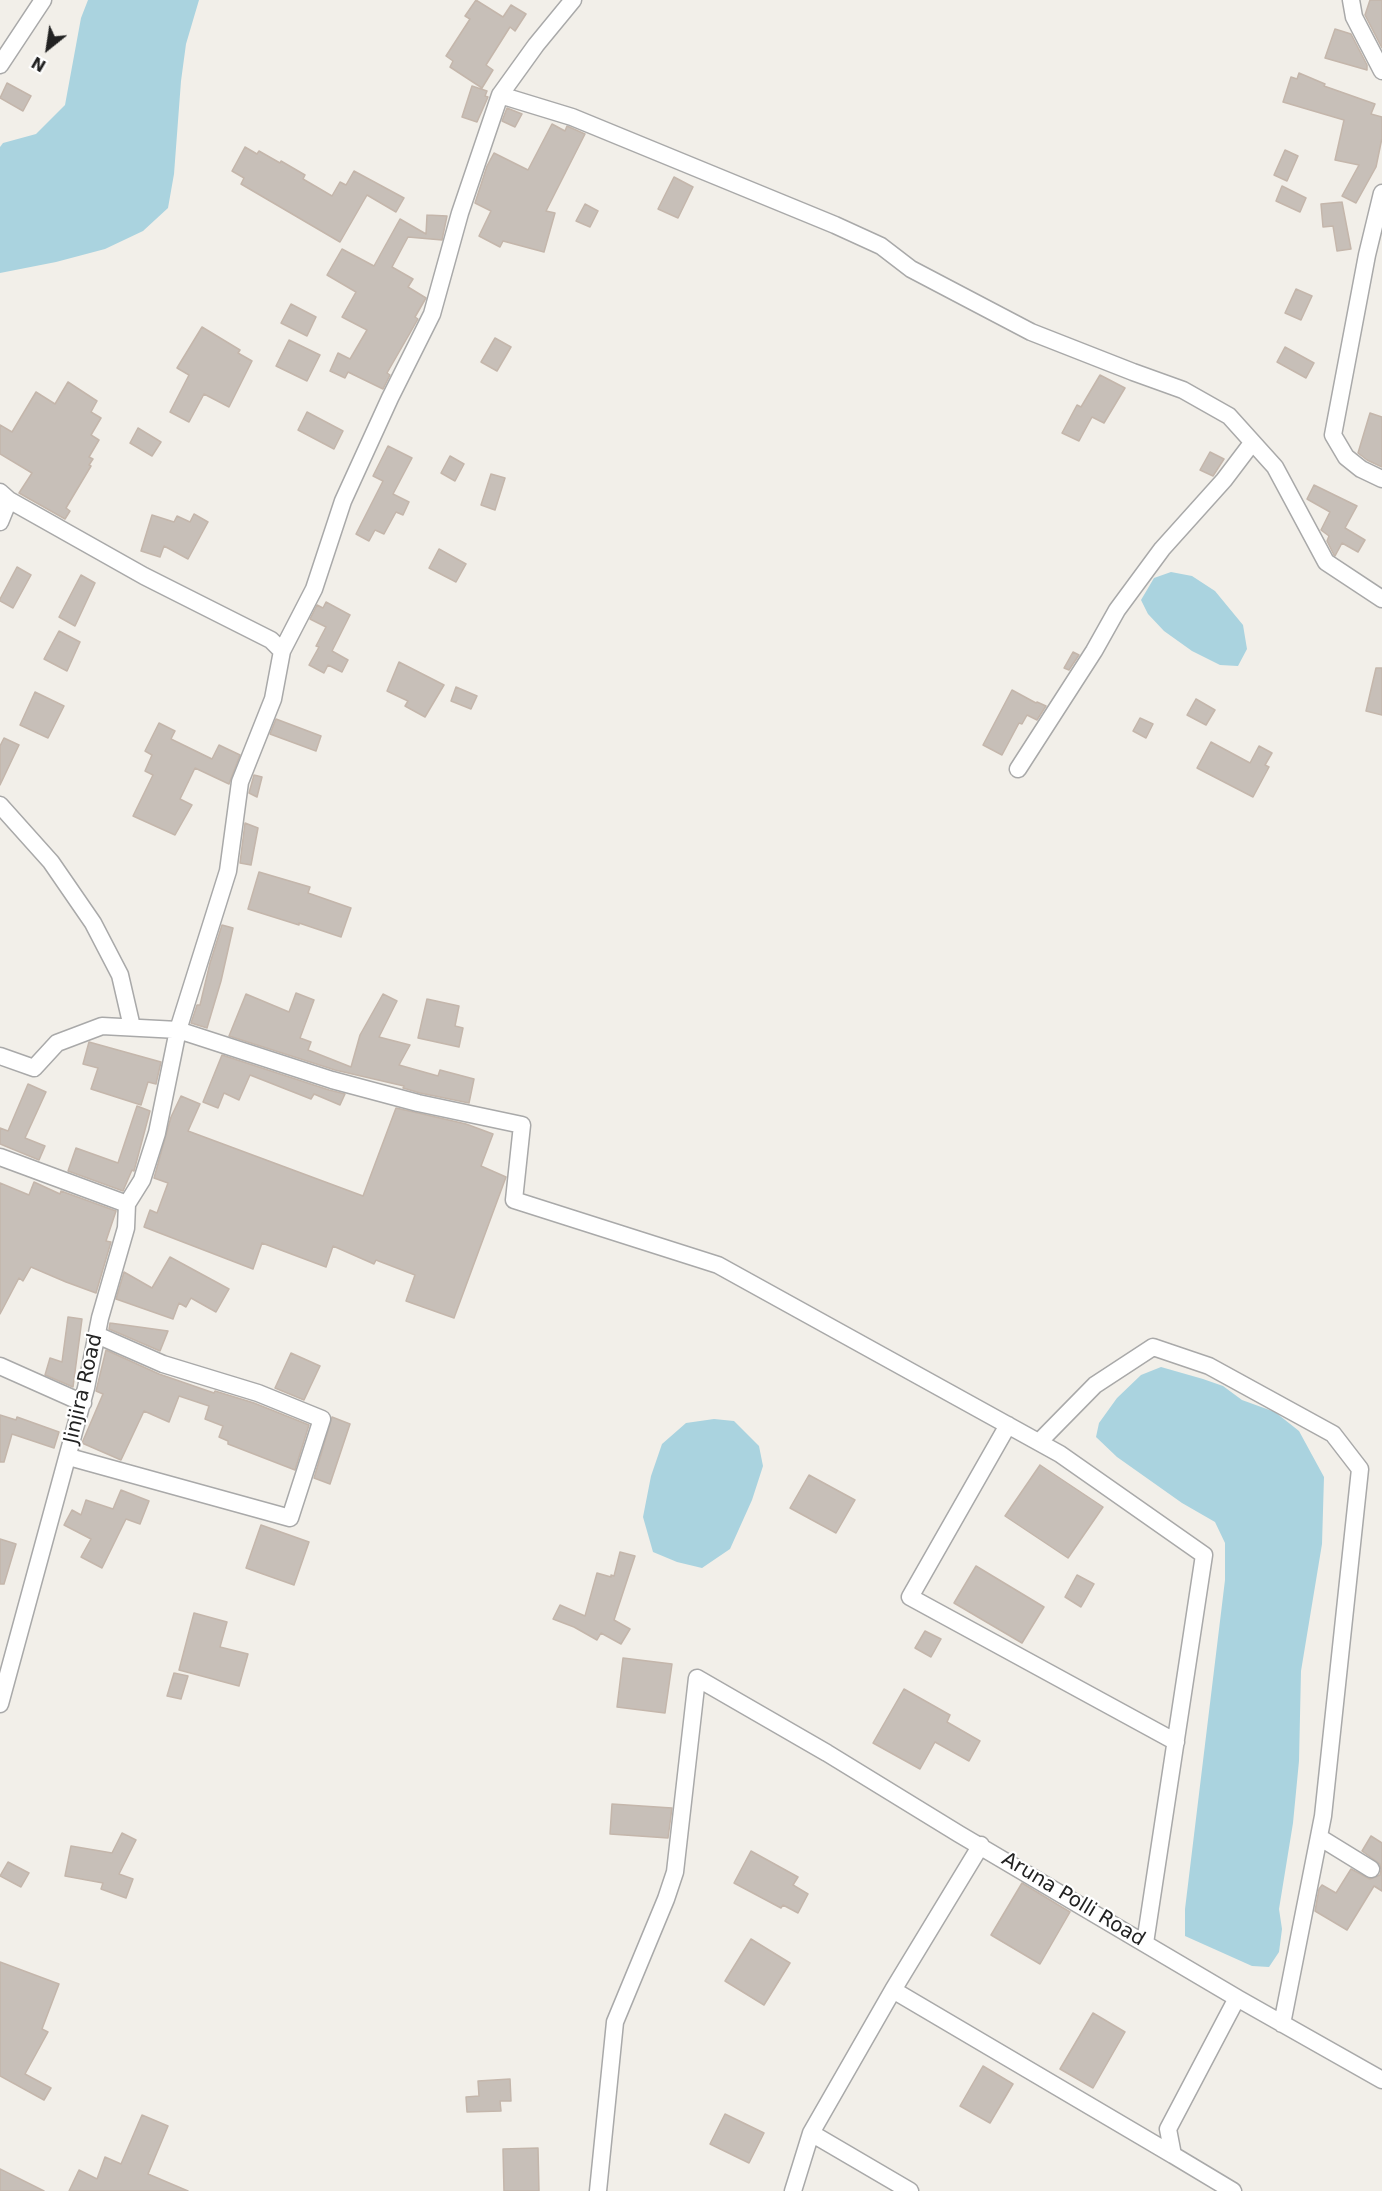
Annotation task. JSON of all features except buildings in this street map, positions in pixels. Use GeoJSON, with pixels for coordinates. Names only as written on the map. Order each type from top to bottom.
{"type":"FeatureCollection","features":[{"type":"Feature","properties":{"kind":"street"},"geometry":{"type":"LineString","coordinates":[[0,65],[43,0]]}},
{"type":"Feature","properties":{"kind":"street"},"geometry":{"type":"LineString","coordinates":[[0,1157],[127,1204],[142,1180],[157,1133],[178,1030],[228,871],[240,782],[273,699],[282,651],[314,589],[343,501],[390,398],[432,314],[460,213],[500,95],[536,45],[573,0]]}},
{"type":"Feature","properties":{"kind":"street"},"geometry":{"type":"LineString","coordinates":[[1351,0],[1354,17],[1382,71]]}},
{"type":"Feature","properties":{"kind":"street"},"geometry":{"type":"LineString","coordinates":[[500,95],[572,117],[836,225],[881,246],[912,269],[1031,332],[1183,390],[1229,416],[1275,468],[1326,562],[1382,599]]}},
{"type":"Feature","properties":{"kind":"street"},"geometry":{"type":"LineString","coordinates":[[1382,193],[1367,255],[1333,435],[1346,457],[1361,469],[1382,479]]}},
{"type":"Feature","properties":{"kind":"street"},"geometry":{"type":"LineString","coordinates":[[1018,769],[1094,651],[1117,610],[1162,549],[1224,480],[1252,443]]}},
{"type":"Feature","properties":{"kind":"street"},"geometry":{"type":"LineString","coordinates":[[0,522],[4,496],[144,576],[272,640],[282,651]]}},
{"type":"Feature","properties":{"kind":"street"},"geometry":{"type":"LineString","coordinates":[[0,805],[51,862],[93,923],[120,975],[132,1027]]}},
{"type":"Feature","properties":{"kind":"street"},"geometry":{"type":"LineString","coordinates":[[0,1056],[34,1068],[57,1043],[102,1026],[178,1030],[332,1080],[522,1125],[514,1200],[718,1264],[1040,1442],[1204,1555],[1145,1943]]}},
{"type":"Feature","properties":{"kind":"street","name":"Jinjira Road"},"geometry":{"type":"LineString","coordinates":[[0,1704],[69,1457],[97,1335],[126,1228],[127,1204]]}},
{"type":"Feature","properties":{"kind":"street"},"geometry":{"type":"LineString","coordinates":[[69,1457],[290,1518],[322,1419],[258,1393],[163,1364],[97,1335]]}},
{"type":"Feature","properties":{"kind":"street"},"geometry":{"type":"LineString","coordinates":[[1040,1442],[1095,1385],[1153,1347],[1209,1366],[1333,1434],[1360,1469],[1323,1816],[1282,2024]]}},
{"type":"Feature","properties":{"kind":"street"},"geometry":{"type":"LineString","coordinates":[[0,1366],[82,1403]]}},
{"type":"Feature","properties":{"kind":"street"},"geometry":{"type":"LineString","coordinates":[[1008,1425],[910,1597],[1176,1742]]}},
{"type":"Feature","properties":{"kind":"street","name":"Aruna Polli Road"},"geometry":{"type":"LineString","coordinates":[[598,2191],[615,2022],[675,1872],[697,1678],[1237,1998],[1382,2080]]}},
{"type":"Feature","properties":{"kind":"street"},"geometry":{"type":"LineString","coordinates":[[1319,1837],[1371,1869]]}},
{"type":"Feature","properties":{"kind":"street"},"geometry":{"type":"LineString","coordinates":[[793,2191],[811,2133],[893,1990],[981,1845]]}},
{"type":"Feature","properties":{"kind":"street"},"geometry":{"type":"LineString","coordinates":[[893,1990],[1233,2191]]}},
{"type":"Feature","properties":{"kind":"street"},"geometry":{"type":"LineString","coordinates":[[1173,2155],[1168,2129],[1237,1998]]}},
{"type":"Feature","properties":{"kind":"street"},"geometry":{"type":"LineString","coordinates":[[811,2133],[910,2191]]}},
{"type":"Feature","properties":{"kind":"water"},"geometry":{"type":"Polygon","coordinates":[[[88,0],[199,0],[186,44],[174,174],[168,208],[143,231],[105,249],[0,273],[0,147],[3,143],[36,134],[65,105],[81,18],[88,0]]]}},
{"type":"Feature","properties":{"kind":"water"},"geometry":{"type":"Polygon","coordinates":[[[1171,572],[1192,576],[1215,591],[1243,625],[1247,649],[1238,666],[1220,665],[1192,651],[1164,631],[1148,614],[1141,600],[1154,578],[1171,572]]]}},
{"type":"Feature","properties":{"kind":"water"},"geometry":{"type":"Polygon","coordinates":[[[1161,1367],[1223,1386],[1242,1400],[1275,1412],[1299,1431],[1324,1477],[1322,1544],[1301,1671],[1299,1761],[1293,1823],[1279,1909],[1282,1929],[1279,1952],[1269,1967],[1252,1966],[1185,1936],[1185,1909],[1225,1580],[1225,1543],[1215,1522],[1182,1503],[1117,1457],[1096,1437],[1099,1423],[1117,1398],[1141,1375],[1161,1367]]]}},
{"type":"Feature","properties":{"kind":"water"},"geometry":{"type":"Polygon","coordinates":[[[714,1419],[734,1421],[759,1446],[763,1466],[752,1500],[730,1549],[702,1568],[677,1562],[653,1552],[643,1517],[651,1476],[662,1444],[686,1423],[714,1419]]]}}]}
